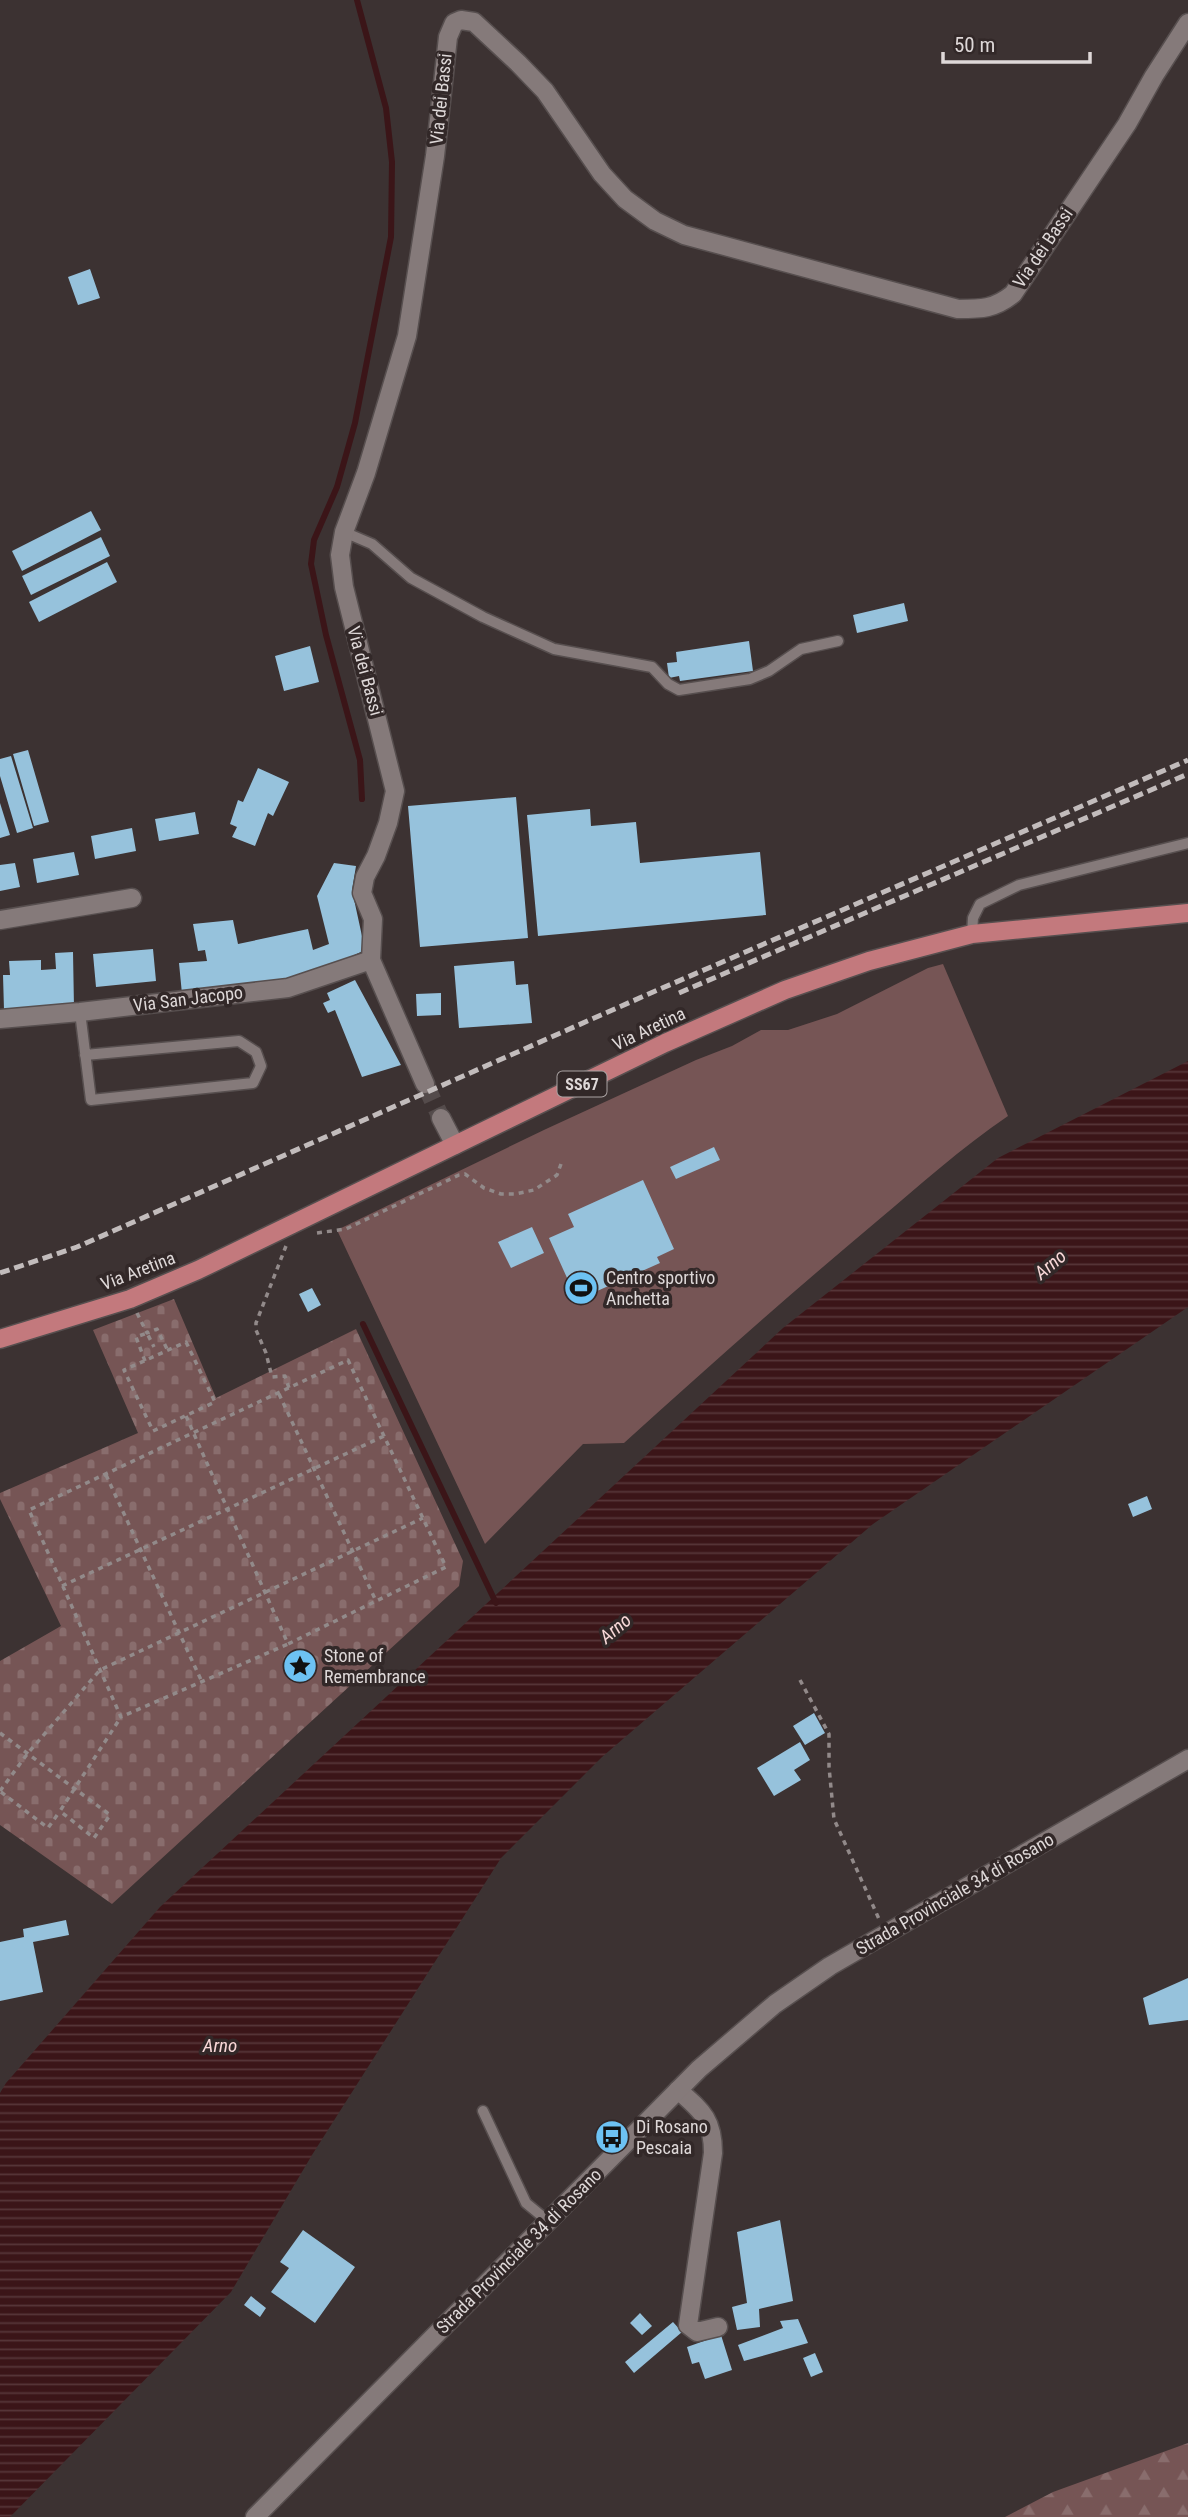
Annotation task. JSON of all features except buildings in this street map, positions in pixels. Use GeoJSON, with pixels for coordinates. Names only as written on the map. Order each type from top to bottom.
{"type":"FeatureCollection","features":[{"type":"Feature","properties":{"kind":"main road","name":"Via Aretina"},"geometry":{"type":"LineString","coordinates":[[0,1339],[131,1299],[198,1270],[665,1043],[785,990],[869,961],[972,934],[1188,913]]}},
{"type":"Feature","properties":{"kind":"street","name":"Via dei Bassi"},"geometry":{"type":"LineString","coordinates":[[425,1084],[371,960],[373,919],[362,893],[365,877],[388,823],[395,791],[344,587],[340,555],[344,532],[366,472],[407,336],[435,156],[448,37],[454,23],[461,20],[474,22],[518,63],[545,91],[602,174],[625,199],[655,221],[684,235],[958,309],[981,309],[999,304],[1013,294],[1127,124],[1188,23]]}},
{"type":"Feature","properties":{"kind":"street"},"geometry":{"type":"LineString","coordinates":[[0,920],[132,898]]}},
{"type":"Feature","properties":{"kind":"street","name":"Via San Jacopo"},"geometry":{"type":"LineString","coordinates":[[0,1019],[288,988],[371,960]]}},
{"type":"Feature","properties":{"kind":"street"},"geometry":{"type":"LineString","coordinates":[[441,1118],[455,1145]]}},
{"type":"Feature","properties":{"kind":"street","name":"Strada Provinciale 34 di Rosano"},"geometry":{"type":"LineString","coordinates":[[256,2517],[699,2069],[775,2004],[830,1966],[1188,1759]]}},
{"type":"Feature","properties":{"kind":"street"},"geometry":{"type":"LineString","coordinates":[[678,2090],[705,2115],[713,2134],[713,2153],[688,2325],[697,2332],[718,2327]]}},
{"type":"Feature","properties":{"kind":"lane"},"geometry":{"type":"LineString","coordinates":[[344,532],[372,544],[411,578],[482,617],[554,649],[652,667],[668,684],[679,690],[750,679],[769,671],[801,649],[838,641]]}},
{"type":"Feature","properties":{"kind":"lane"},"geometry":{"type":"LineString","coordinates":[[972,934],[973,918],[980,904],[1019,885],[1188,843]]}},
{"type":"Feature","properties":{"kind":"lane"},"geometry":{"type":"LineString","coordinates":[[80,1012],[85,1055],[91,1100],[253,1083],[261,1066],[256,1052],[239,1041],[85,1055]]}},
{"type":"Feature","properties":{"kind":"lane"},"geometry":{"type":"LineString","coordinates":[[484,2111],[526,2203],[549,2222]]}},
{"type":"Feature","properties":{"kind":"path"},"geometry":{"type":"LineString","coordinates":[[314,1234],[346,1229],[465,1174],[484,1188],[501,1194],[534,1190],[557,1175],[561,1164]]}},
{"type":"Feature","properties":{"kind":"path"},"geometry":{"type":"LineString","coordinates":[[275,1249],[296,1240]]}},
{"type":"Feature","properties":{"kind":"path"},"geometry":{"type":"LineString","coordinates":[[286,1244],[257,1317],[256,1330],[267,1353],[272,1377],[285,1376],[289,1388]]}},
{"type":"Feature","properties":{"kind":"path"},"geometry":{"type":"LineString","coordinates":[[131,1299],[154,1347]]}},
{"type":"Feature","properties":{"kind":"path"},"geometry":{"type":"LineString","coordinates":[[145,1360],[136,1337],[157,1329],[168,1351]]}},
{"type":"Feature","properties":{"kind":"path"},"geometry":{"type":"LineString","coordinates":[[186,1342],[215,1402],[153,1431],[124,1370],[145,1360],[186,1342]]}},
{"type":"Feature","properties":{"kind":"path"},"geometry":{"type":"LineString","coordinates":[[121,1717],[100,1670],[62,1586],[29,1510],[348,1360],[423,1518],[446,1567],[288,1644],[121,1717],[48,1828],[0,1791],[27,1753],[100,1670],[423,1518]]}},
{"type":"Feature","properties":{"kind":"path"},"geometry":{"type":"LineString","coordinates":[[278,1394],[376,1601]]}},
{"type":"Feature","properties":{"kind":"path"},"geometry":{"type":"LineString","coordinates":[[186,1416],[288,1644]]}},
{"type":"Feature","properties":{"kind":"path"},"geometry":{"type":"LineString","coordinates":[[62,1586],[384,1436]]}},
{"type":"Feature","properties":{"kind":"path"},"geometry":{"type":"LineString","coordinates":[[106,1475],[202,1682]]}},
{"type":"Feature","properties":{"kind":"path"},"geometry":{"type":"LineString","coordinates":[[800,1680],[829,1734],[834,1819],[886,1933]]}},
{"type":"Feature","properties":{"kind":"path"},"geometry":{"type":"LineString","coordinates":[[0,1732],[110,1815],[94,1838],[60,1811]]}},
{"type":"Feature","properties":{"kind":"green space","name":"Centro sportivo Anchetta"},"geometry":{"type":"Polygon","coordinates":[[[943,964],[1008,1116],[957,1154],[844,1249],[624,1443],[583,1444],[485,1544],[337,1230],[546,1129],[732,1046],[761,1030],[788,1030],[837,1014],[928,968],[943,964]]]}},
{"type":"Feature","properties":{"kind":"green space"},"geometry":{"type":"Polygon","coordinates":[[[174,1299],[216,1398],[356,1329],[463,1561],[459,1586],[112,1904],[0,1825],[0,1661],[61,1626],[0,1499],[0,1493],[138,1433],[93,1330],[174,1299]]]}},
{"type":"Feature","properties":{"kind":"green space"},"geometry":{"type":"Polygon","coordinates":[[[1188,2443],[1188,2517],[1005,2517],[1053,2492],[1188,2443]]]}},
{"type":"Feature","properties":{"kind":"water","name":"Arno"},"geometry":{"type":"Polygon","coordinates":[[[1188,1061],[1188,1307],[873,1524],[602,1757],[501,1858],[312,2155],[231,2292],[10,2517],[0,2517],[0,2093],[6,2083],[160,1907],[783,1328],[998,1158],[1188,1061]]]}},
{"type":"Feature","properties":{"kind":"waterway"},"geometry":{"type":"LineString","coordinates":[[357,0],[386,108],[392,162],[391,237],[355,423],[337,487],[314,540],[311,564],[326,635],[360,760],[362,799]]}},
{"type":"Feature","properties":{"kind":"waterway"},"geometry":{"type":"LineString","coordinates":[[363,1324],[496,1603]]}},
{"type":"Feature","properties":{"kind":"tunnel"},"geometry":{"type":"LineString","coordinates":[[425,1084],[441,1118]]}},
{"type":"Feature","properties":{"kind":"railway"},"geometry":{"type":"LineString","coordinates":[[0,1273],[77,1247],[644,996],[1188,760]]}},
{"type":"Feature","properties":{"kind":"railway"},"geometry":{"type":"LineString","coordinates":[[679,993],[1188,774]]}},
{"type":"Feature","properties":{"kind":"place","name":"Centro sportivo Anchetta"},"geometry":{"type":"Point","coordinates":[581,1288]}},
{"type":"Feature","properties":{"kind":"place","name":"Stone of Remembrance"},"geometry":{"type":"Point","coordinates":[300,1666]}},
{"type":"Feature","properties":{"kind":"place","name":"Di Rosano Pescaia"},"geometry":{"type":"Point","coordinates":[612,2137]}}]}
